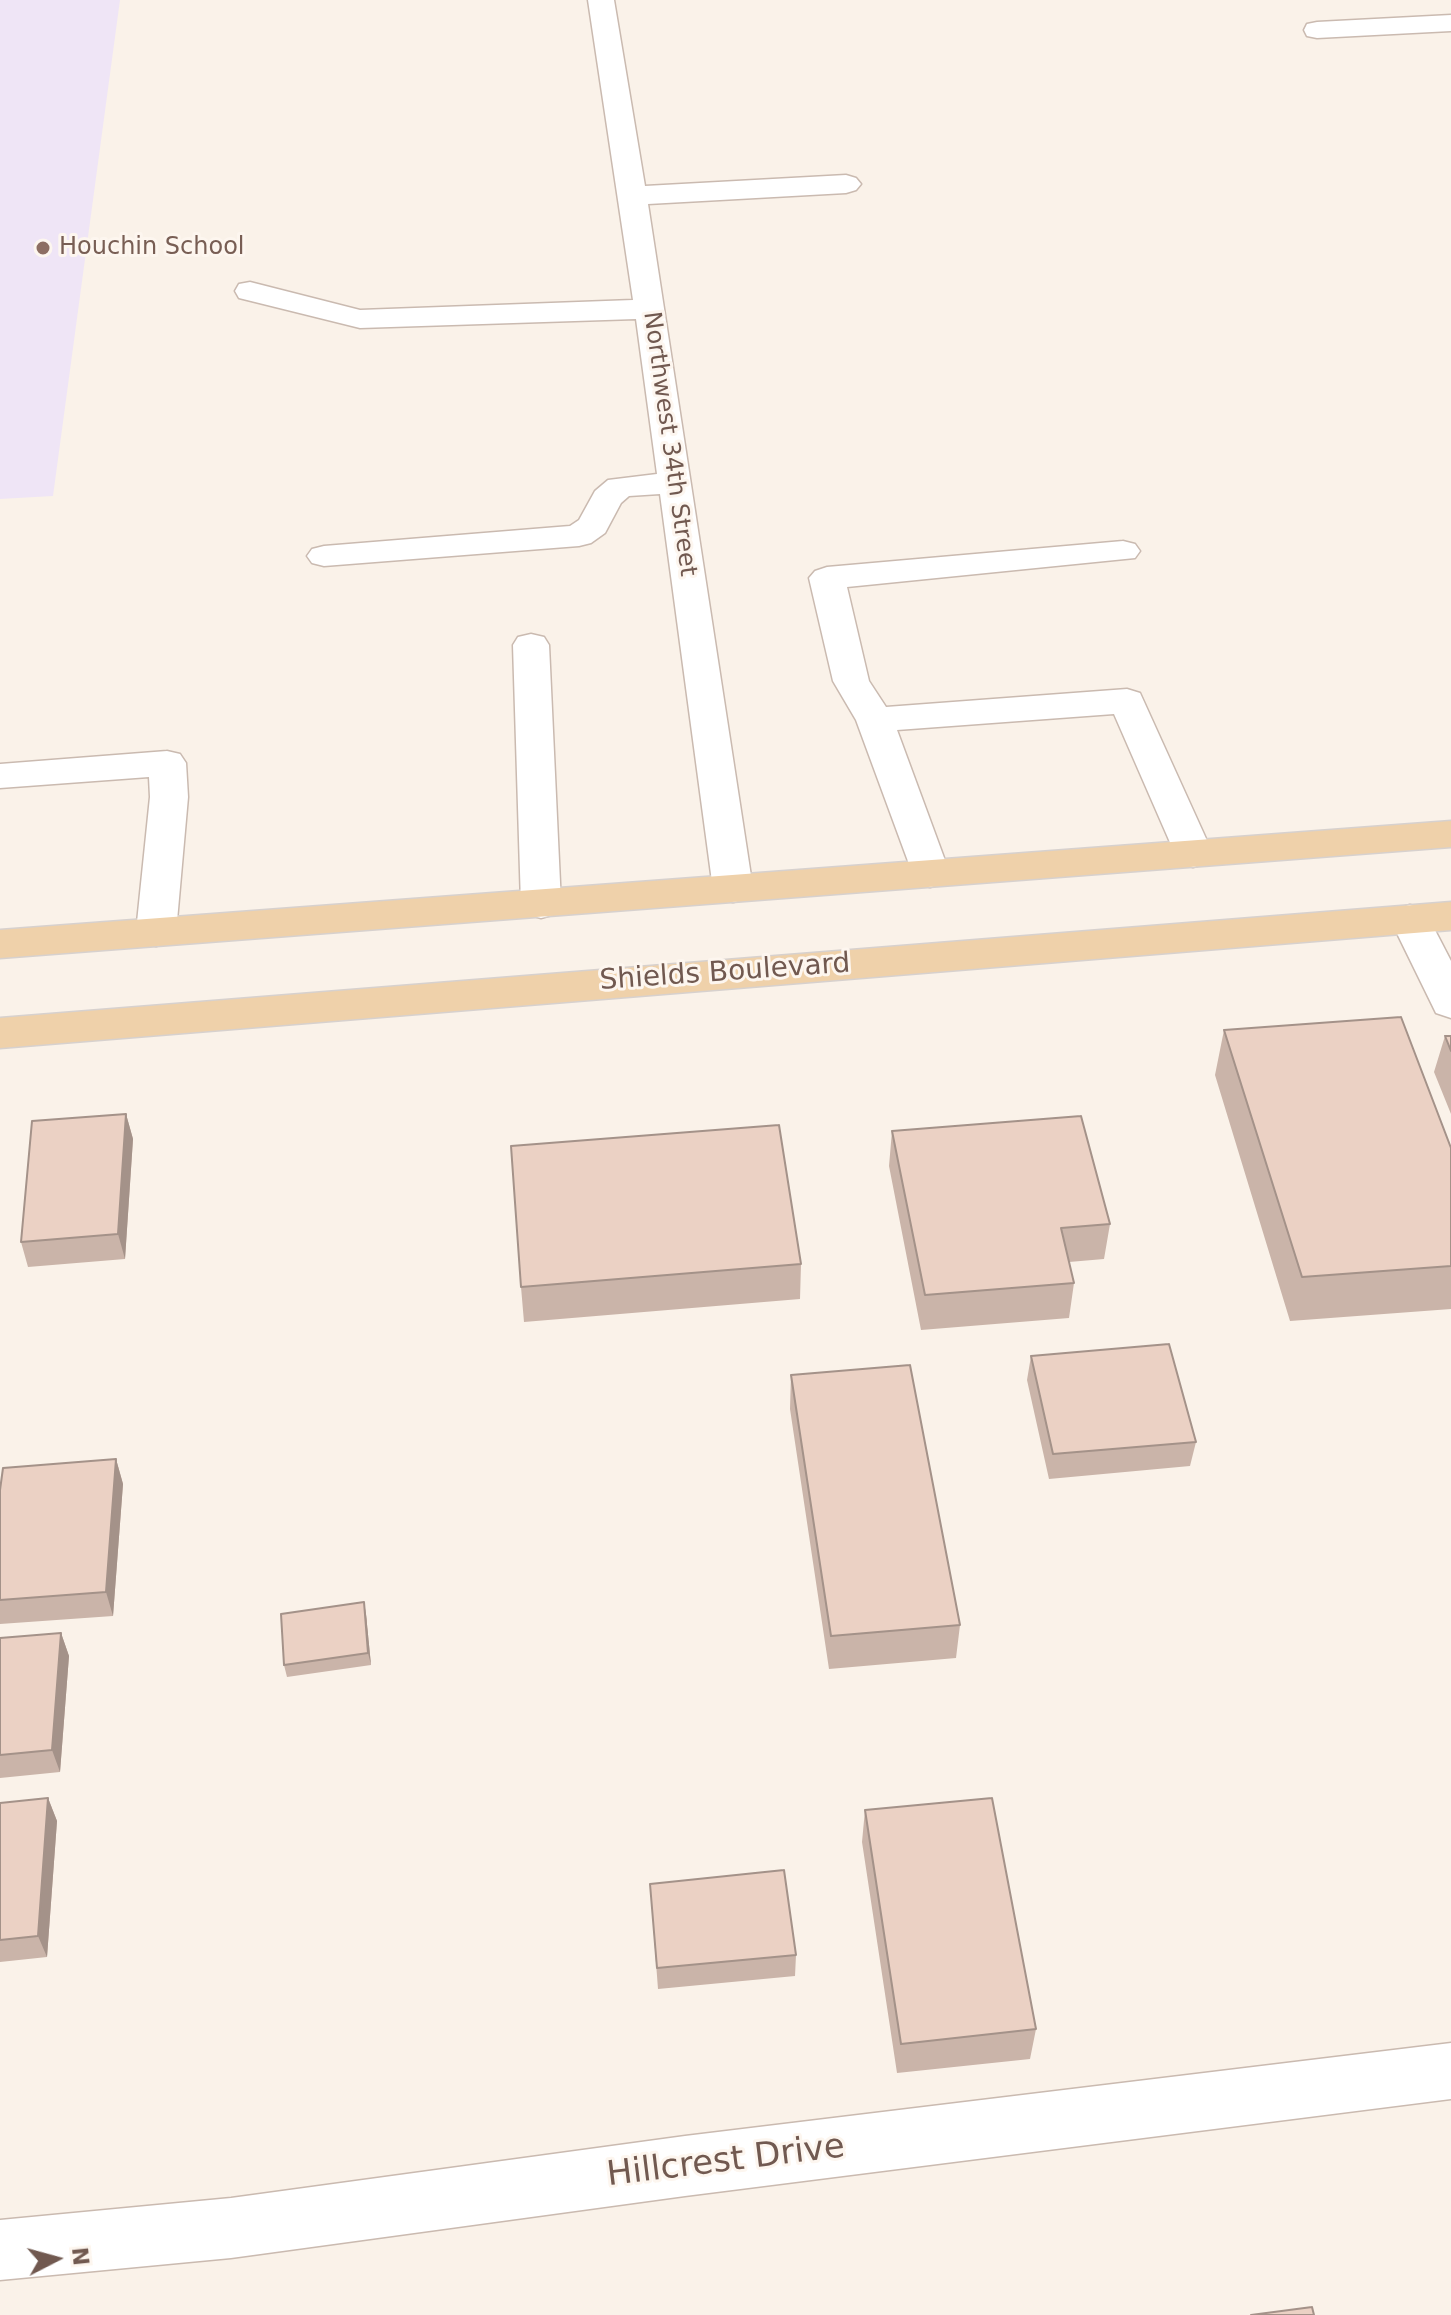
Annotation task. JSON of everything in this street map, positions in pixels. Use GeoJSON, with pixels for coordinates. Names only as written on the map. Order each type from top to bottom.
{"type":"FeatureCollection","features":[{"type":"Feature","properties":{"kind":"main road"},"geometry":{"type":"LineString","coordinates":[[0,944],[1451,834]]}},
{"type":"Feature","properties":{"kind":"main road","name":"Shields Boulevard"},"geometry":{"type":"LineString","coordinates":[[0,1033],[1451,916]]}},
{"type":"Feature","properties":{"kind":"street","name":"Northwest 34th Street"},"geometry":{"type":"LineString","coordinates":[[601,0],[650,309],[733,889]]}},
{"type":"Feature","properties":{"kind":"street"},"geometry":{"type":"LineString","coordinates":[[1317,30],[1451,23]]}},
{"type":"Feature","properties":{"kind":"street"},"geometry":{"type":"LineString","coordinates":[[632,196],[846,184]]}},
{"type":"Feature","properties":{"kind":"street"},"geometry":{"type":"LineString","coordinates":[[250,291],[360,319],[650,309]]}},
{"type":"Feature","properties":{"kind":"street"},"geometry":{"type":"LineString","coordinates":[[324,556],[579,536],[593,526],[607,498],[620,487],[675,483]]}},
{"type":"Feature","properties":{"kind":"street"},"geometry":{"type":"LineString","coordinates":[[930,874],[875,720],[851,681],[827,578],[1123,551]]}},
{"type":"Feature","properties":{"kind":"street"},"geometry":{"type":"LineString","coordinates":[[531,645],[541,904]]}},
{"type":"Feature","properties":{"kind":"street"},"geometry":{"type":"LineString","coordinates":[[875,720],[1127,701],[1193,854]]}},
{"type":"Feature","properties":{"kind":"street"},"geometry":{"type":"LineString","coordinates":[[0,776],[167,763],[169,797],[156,932]]}},
{"type":"Feature","properties":{"kind":"street"},"geometry":{"type":"LineString","coordinates":[[1410,919],[1451,1003]]}},
{"type":"Feature","properties":{"kind":"street","name":"Hillcrest Drive"},"geometry":{"type":"LineString","coordinates":[[0,2250],[231,2228],[685,2166],[1451,2071]]}},
{"type":"Feature","properties":{"kind":"shaded area","name":"Houchin School"},"geometry":{"type":"Polygon","coordinates":[[[0,0],[120,0],[53,496],[0,499],[0,0]]]}},
{"type":"Feature","properties":{"kind":"building"},"geometry":{"type":"Polygon","coordinates":[[[1401,1017],[1451,1148],[1451,1266],[1302,1277],[1224,1030],[1401,1017]]]}},
{"type":"Feature","properties":{"kind":"building"},"geometry":{"type":"Polygon","coordinates":[[[1445,1036],[1451,1036],[1451,1051],[1445,1036]]]}},
{"type":"Feature","properties":{"kind":"building"},"geometry":{"type":"Polygon","coordinates":[[[126,1114],[118,1234],[21,1242],[32,1121],[126,1114]]]}},
{"type":"Feature","properties":{"kind":"building"},"geometry":{"type":"Polygon","coordinates":[[[1081,1116],[1110,1224],[1061,1228],[1074,1283],[925,1295],[892,1131],[1081,1116]]]}},
{"type":"Feature","properties":{"kind":"building"},"geometry":{"type":"Polygon","coordinates":[[[779,1125],[801,1264],[521,1287],[511,1146],[779,1125]]]}},
{"type":"Feature","properties":{"kind":"building"},"geometry":{"type":"Polygon","coordinates":[[[1169,1344],[1196,1442],[1053,1454],[1031,1356],[1169,1344]]]}},
{"type":"Feature","properties":{"kind":"building"},"geometry":{"type":"Polygon","coordinates":[[[910,1365],[960,1625],[831,1636],[791,1375],[910,1365]]]}},
{"type":"Feature","properties":{"kind":"building"},"geometry":{"type":"Polygon","coordinates":[[[116,1459],[106,1592],[0,1600],[0,1490],[3,1468],[116,1459]]]}},
{"type":"Feature","properties":{"kind":"building"},"geometry":{"type":"Polygon","coordinates":[[[364,1602],[368,1653],[284,1665],[281,1614],[364,1602]]]}},
{"type":"Feature","properties":{"kind":"building"},"geometry":{"type":"Polygon","coordinates":[[[61,1633],[52,1750],[0,1755],[0,1638],[61,1633]]]}},
{"type":"Feature","properties":{"kind":"building"},"geometry":{"type":"Polygon","coordinates":[[[48,1798],[38,1936],[0,1940],[0,1803],[48,1798]]]}},
{"type":"Feature","properties":{"kind":"building"},"geometry":{"type":"Polygon","coordinates":[[[992,1798],[1036,2029],[901,2044],[865,1810],[992,1798]]]}},
{"type":"Feature","properties":{"kind":"building"},"geometry":{"type":"Polygon","coordinates":[[[784,1870],[796,1955],[657,1968],[650,1884],[784,1870]]]}},
{"type":"Feature","properties":{"kind":"building"},"geometry":{"type":"Polygon","coordinates":[[[1312,2307],[1314,2315],[1251,2315],[1312,2307]]]}},
{"type":"Feature","properties":{"kind":"place","name":"Houchin School"},"geometry":{"type":"Point","coordinates":[43,248]}}]}
